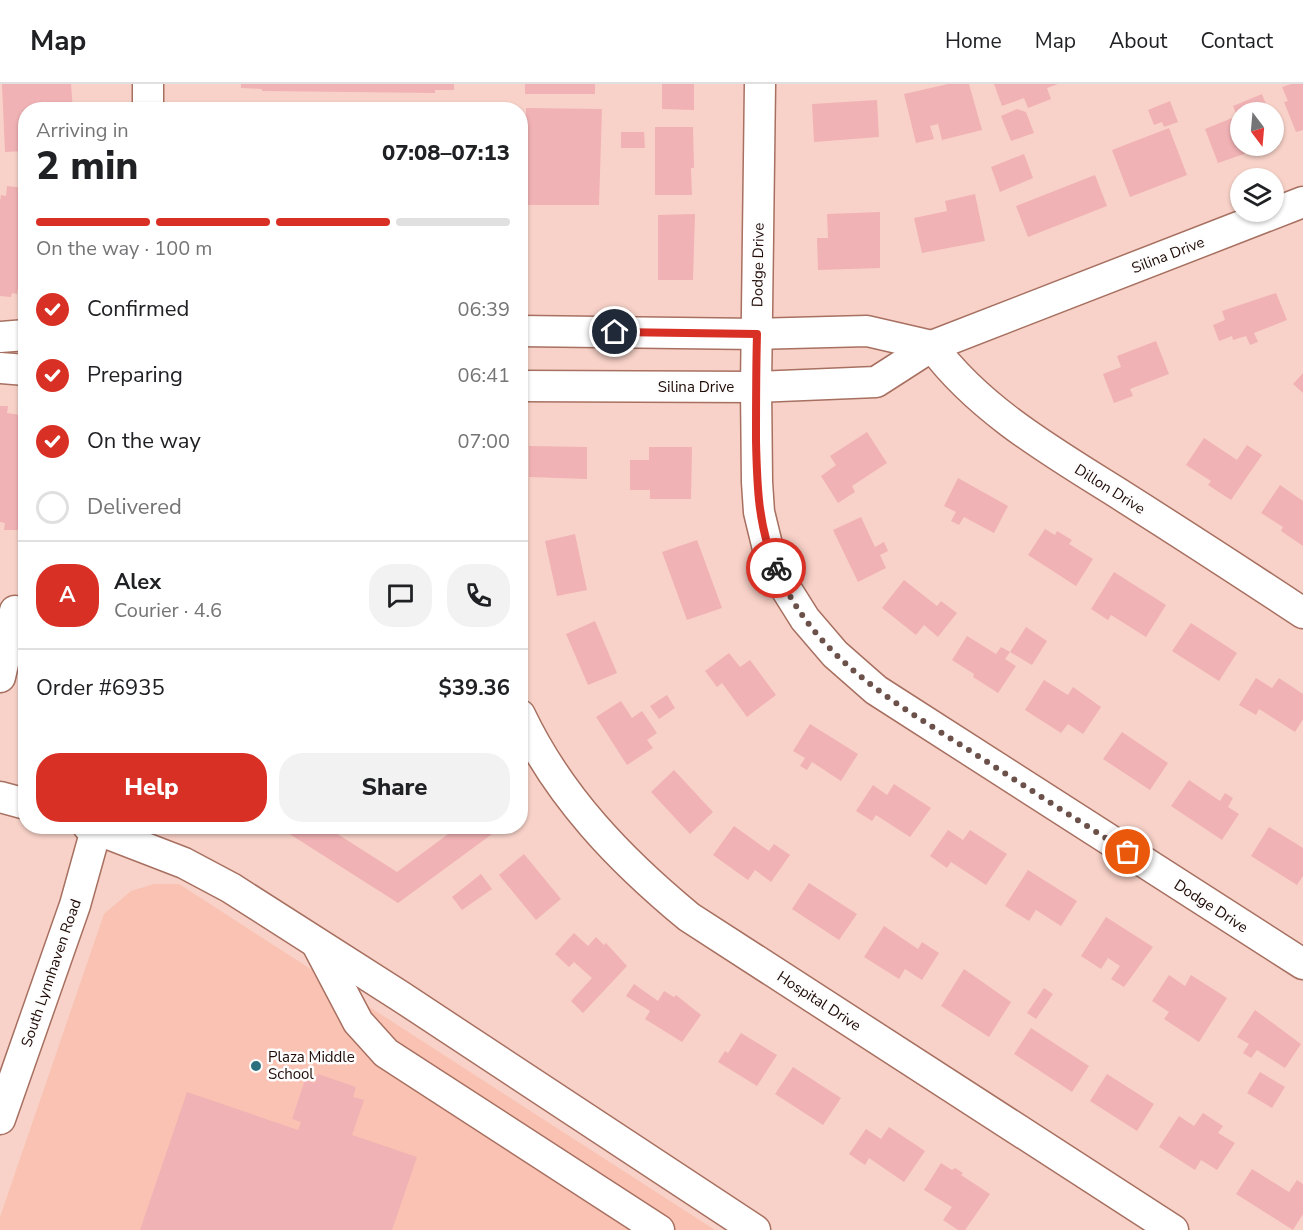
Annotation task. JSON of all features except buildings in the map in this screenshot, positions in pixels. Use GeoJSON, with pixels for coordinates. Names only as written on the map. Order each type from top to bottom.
{"type":"FeatureCollection","features":[{"type":"Feature","properties":{"kind":"street"},"geometry":{"type":"LineString","coordinates":[[148,84],[148,102]]}},
{"type":"Feature","properties":{"kind":"street","name":"Dodge Drive"},"geometry":{"type":"LineString","coordinates":[[760,84],[756,387],[758,492],[759,512],[768,549],[783,584],[805,619],[835,654],[876,690],[1303,964]]}},
{"type":"Feature","properties":{"kind":"street","name":"Silina Drive"},"geometry":{"type":"LineString","coordinates":[[528,386],[756,387],[876,382],[932,346],[1303,202]]}},
{"type":"Feature","properties":{"kind":"street"},"geometry":{"type":"LineString","coordinates":[[528,331],[757,334],[867,331],[932,346]]}},
{"type":"Feature","properties":{"kind":"street"},"geometry":{"type":"LineString","coordinates":[[0,337],[18,336]]}},
{"type":"Feature","properties":{"kind":"street","name":"Dillon Drive"},"geometry":{"type":"LineString","coordinates":[[932,346],[944,362],[988,404],[1037,442],[1303,613]]}},
{"type":"Feature","properties":{"kind":"street"},"geometry":{"type":"LineString","coordinates":[[0,368],[18,369]]}},
{"type":"Feature","properties":{"kind":"street"},"geometry":{"type":"LineString","coordinates":[[0,678],[15,611]]}},
{"type":"Feature","properties":{"kind":"street","name":"Hospital Drive"},"geometry":{"type":"LineString","coordinates":[[528,729],[557,779],[606,841],[645,881],[689,917],[1173,1230]]}},
{"type":"Feature","properties":{"kind":"street"},"geometry":{"type":"LineString","coordinates":[[0,797],[18,802]]}},
{"type":"Feature","properties":{"kind":"street","name":"South Lynnhaven Road"},"geometry":{"type":"LineString","coordinates":[[0,1119],[12,1046],[75,905],[93,834]]}},
{"type":"Feature","properties":{"kind":"street"},"geometry":{"type":"LineString","coordinates":[[109,834],[184,863],[231,888],[755,1230]]}},
{"type":"Feature","properties":{"kind":"street"},"geometry":{"type":"LineString","coordinates":[[316,943],[358,1022],[386,1053],[659,1230]]}},
{"type":"Feature","properties":{"kind":"shaded area","name":"Plaza Middle School"},"geometry":{"type":"Polygon","coordinates":[[[154,884],[179,884],[715,1230],[0,1230],[0,1217],[104,914],[131,891],[154,884]]]}},
{"type":"Feature","properties":{"kind":"way so far"},"geometry":{"type":"LineString","coordinates":[[776,568],[783,584],[805,619],[835,654],[876,690],[1128,852]]}},
{"type":"Feature","properties":{"kind":"place","name":"Plaza Middle School"},"geometry":{"type":"Point","coordinates":[256,1066]}},
{"type":"Feature","properties":{"kind":"route"},"geometry":{"type":"LineString","coordinates":[[615,332],[757,334],[759,512],[768,549],[776,568]]}}]}
